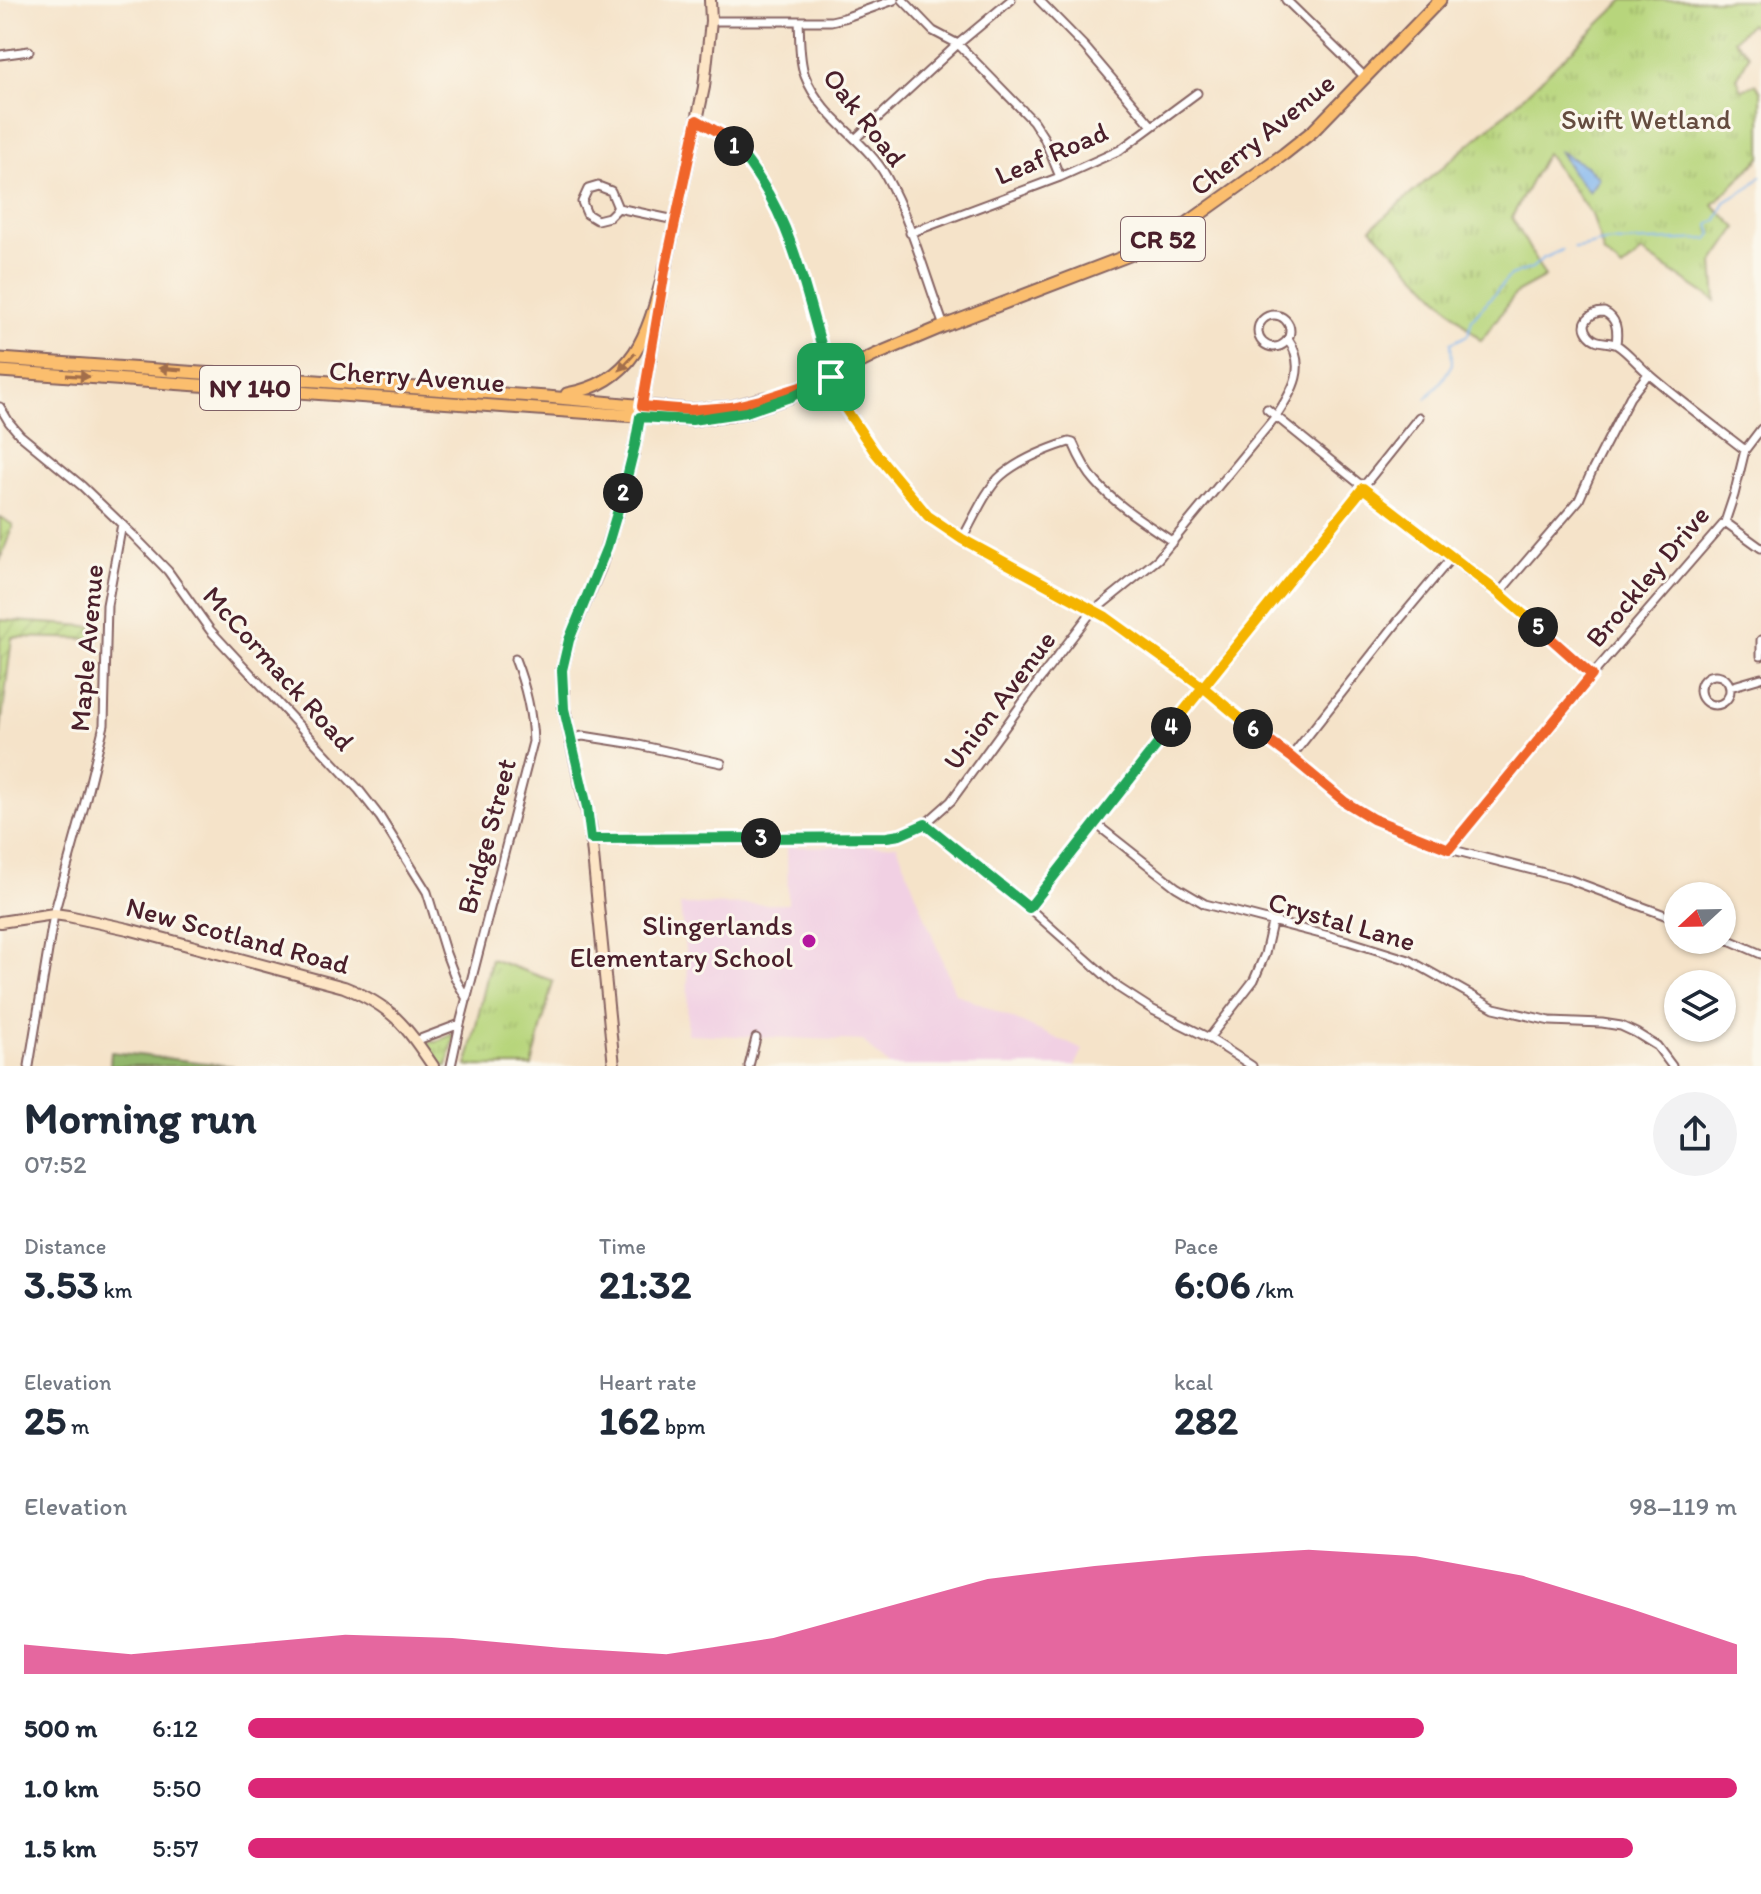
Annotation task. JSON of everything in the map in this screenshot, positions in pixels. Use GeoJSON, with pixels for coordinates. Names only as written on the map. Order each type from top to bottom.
{"type":"FeatureCollection","features":[{"type":"Feature","properties":{"kind":"main road","name":"NY 140"},"geometry":{"type":"LineString","coordinates":[[641,411],[666,265],[704,87],[711,21],[710,0]]}},
{"type":"Feature","properties":{"kind":"main road","name":"Cherry Avenue"},"geometry":{"type":"LineString","coordinates":[[0,371],[549,410],[690,410],[731,407],[760,400],[827,379],[944,326],[1132,254],[1172,234],[1301,141],[1440,0]]}},
{"type":"Feature","properties":{"kind":"main road","name":"NY 140"},"geometry":{"type":"LineString","coordinates":[[547,397],[582,392],[599,385],[630,361],[648,327],[666,265]]}},
{"type":"Feature","properties":{"kind":"main road","name":"Cherry Avenue"},"geometry":{"type":"LineString","coordinates":[[0,359],[499,393],[641,411]]}},
{"type":"Feature","properties":{"kind":"main road"},"geometry":{"type":"LineString","coordinates":[[614,1066],[587,807],[562,699],[562,670],[569,640],[607,547],[635,445],[641,411]]}},
{"type":"Feature","properties":{"kind":"main road","name":"New Scotland Road"},"geometry":{"type":"LineString","coordinates":[[0,922],[54,914],[128,929],[344,987],[391,1012],[433,1066]]}},
{"type":"Feature","properties":{"kind":"street"},"geometry":{"type":"LineString","coordinates":[[711,21],[831,21],[894,0]]}},
{"type":"Feature","properties":{"kind":"street"},"geometry":{"type":"LineString","coordinates":[[903,0],[933,31],[958,44],[1033,121],[1044,138],[1060,177]]}},
{"type":"Feature","properties":{"kind":"street"},"geometry":{"type":"LineString","coordinates":[[855,139],[958,44],[1011,0]]}},
{"type":"Feature","properties":{"kind":"street"},"geometry":{"type":"LineString","coordinates":[[1039,0],[1085,47],[1152,126]]}},
{"type":"Feature","properties":{"kind":"street"},"geometry":{"type":"LineString","coordinates":[[1286,0],[1366,78]]}},
{"type":"Feature","properties":{"kind":"street"},"geometry":{"type":"LineString","coordinates":[[1296,9],[1304,0]]}},
{"type":"Feature","properties":{"kind":"street","name":"Oak Road"},"geometry":{"type":"LineString","coordinates":[[799,21],[804,74],[809,85],[814,95],[884,172],[897,197],[944,326]]}},
{"type":"Feature","properties":{"kind":"street"},"geometry":{"type":"LineString","coordinates":[[0,55],[29,51]]}},
{"type":"Feature","properties":{"kind":"street","name":"Leaf Road"},"geometry":{"type":"LineString","coordinates":[[910,233],[1060,177],[1120,150],[1197,93]]}},
{"type":"Feature","properties":{"kind":"street"},"geometry":{"type":"LineString","coordinates":[[697,120],[720,133],[742,154],[770,195],[782,217],[799,265],[827,379],[861,431],[928,516],[962,539],[1095,611],[1169,661],[1345,802],[1373,819],[1449,849],[1568,879],[1664,915]]}},
{"type":"Feature","properties":{"kind":"street"},"geometry":{"type":"LineString","coordinates":[[602,186],[611,191],[618,208],[609,217],[597,220],[585,210],[583,197],[588,189],[602,186]]}},
{"type":"Feature","properties":{"kind":"street"},"geometry":{"type":"LineString","coordinates":[[618,208],[675,220]]}},
{"type":"Feature","properties":{"kind":"street"},"geometry":{"type":"LineString","coordinates":[[1616,344],[1617,326],[1609,314],[1598,312],[1587,318],[1585,325],[1591,338],[1597,342],[1616,344],[1648,374],[1745,450]]}},
{"type":"Feature","properties":{"kind":"street"},"geometry":{"type":"LineString","coordinates":[[1273,315],[1283,317],[1289,325],[1288,339],[1274,347],[1264,343],[1258,334],[1260,323],[1273,315]]}},
{"type":"Feature","properties":{"kind":"street","name":"Union Avenue"},"geometry":{"type":"LineString","coordinates":[[591,839],[887,837],[925,824],[951,801],[1090,614],[1146,570],[1173,542],[1276,416],[1296,378],[1297,358],[1288,339]]}},
{"type":"Feature","properties":{"kind":"street"},"geometry":{"type":"LineString","coordinates":[[1499,593],[1579,500],[1630,397],[1648,374]]}},
{"type":"Feature","properties":{"kind":"street","name":"McCormack Road"},"geometry":{"type":"LineString","coordinates":[[0,407],[20,435],[82,486],[168,571],[210,630],[349,778],[380,817],[427,892],[445,951],[467,999]]}},
{"type":"Feature","properties":{"kind":"street"},"geometry":{"type":"LineString","coordinates":[[1267,409],[1451,558],[1499,593],[1592,675]]}},
{"type":"Feature","properties":{"kind":"street"},"geometry":{"type":"LineString","coordinates":[[1029,908],[1419,417]]}},
{"type":"Feature","properties":{"kind":"street","name":"Brockley Drive"},"geometry":{"type":"LineString","coordinates":[[1449,849],[1592,675],[1725,522],[1745,450],[1761,429]]}},
{"type":"Feature","properties":{"kind":"street"},"geometry":{"type":"LineString","coordinates":[[962,539],[1001,476],[1040,454],[1073,443],[1087,471],[1102,489],[1173,542]]}},
{"type":"Feature","properties":{"kind":"street"},"geometry":{"type":"LineString","coordinates":[[1725,522],[1761,548]]}},
{"type":"Feature","properties":{"kind":"street","name":"Maple Avenue"},"geometry":{"type":"LineString","coordinates":[[29,1066],[54,914],[104,725],[107,605],[122,524]]}},
{"type":"Feature","properties":{"kind":"street"},"geometry":{"type":"LineString","coordinates":[[1291,757],[1451,558]]}},
{"type":"Feature","properties":{"kind":"street"},"geometry":{"type":"LineString","coordinates":[[1761,640],[1761,656]]}},
{"type":"Feature","properties":{"kind":"street","name":"Bridge Street"},"geometry":{"type":"LineString","coordinates":[[451,1066],[533,742],[528,695],[515,659]]}},
{"type":"Feature","properties":{"kind":"street"},"geometry":{"type":"LineString","coordinates":[[1712,675],[1725,679],[1730,687],[1728,698],[1721,704],[1706,702],[1700,694],[1701,684],[1712,675]]}},
{"type":"Feature","properties":{"kind":"street"},"geometry":{"type":"LineString","coordinates":[[1730,687],[1761,678]]}},
{"type":"Feature","properties":{"kind":"street"},"geometry":{"type":"LineString","coordinates":[[571,738],[583,736],[634,744],[721,763]]}},
{"type":"Feature","properties":{"kind":"street"},"geometry":{"type":"LineString","coordinates":[[925,824],[1135,999],[1209,1038],[1252,1066]]}},
{"type":"Feature","properties":{"kind":"street","name":"Crystal Lane"},"geometry":{"type":"LineString","coordinates":[[1096,824],[1197,901],[1409,960],[1475,999],[1503,1011],[1550,1021],[1621,1026],[1657,1046],[1672,1066]]}},
{"type":"Feature","properties":{"kind":"street"},"geometry":{"type":"LineString","coordinates":[[1209,1038],[1254,980],[1265,954],[1272,923]]}},
{"type":"Feature","properties":{"kind":"street"},"geometry":{"type":"LineString","coordinates":[[1736,943],[1761,954]]}},
{"type":"Feature","properties":{"kind":"street"},"geometry":{"type":"LineString","coordinates":[[415,1041],[460,1024]]}},
{"type":"Feature","properties":{"kind":"street"},"geometry":{"type":"LineString","coordinates":[[749,1066],[756,1038]]}},
{"type":"Feature","properties":{"kind":"shaded area","name":"Slingerlands Elementary School"},"geometry":{"type":"Polygon","coordinates":[[[897,845],[955,993],[1083,1050],[1075,1066],[889,1066],[863,1041],[687,1034],[688,978],[680,905],[788,904],[787,847],[897,845]]]}},
{"type":"Feature","properties":{"kind":"green space","name":"Swift Wetland"},"geometry":{"type":"Polygon","coordinates":[[[1624,0],[1761,0],[1761,32],[1750,24],[1734,40],[1749,55],[1737,78],[1742,90],[1756,84],[1761,92],[1761,157],[1713,205],[1737,228],[1713,263],[1716,301],[1642,252],[1622,269],[1604,254],[1593,217],[1546,153],[1512,217],[1545,277],[1516,293],[1481,341],[1371,228],[1505,114],[1624,0]]]}},
{"type":"Feature","properties":{"kind":"green space"},"geometry":{"type":"Polygon","coordinates":[[[0,517],[13,525],[0,561],[0,517]]]}},
{"type":"Feature","properties":{"kind":"green space"},"geometry":{"type":"Polygon","coordinates":[[[0,620],[100,627],[99,639],[12,637],[0,736],[0,620]]]}},
{"type":"Feature","properties":{"kind":"green space"},"geometry":{"type":"Polygon","coordinates":[[[491,959],[553,981],[532,1066],[467,1066],[491,959]]]}},
{"type":"Feature","properties":{"kind":"green space"},"geometry":{"type":"Polygon","coordinates":[[[455,1033],[447,1066],[442,1066],[425,1042],[436,1042],[455,1033]]]}},
{"type":"Feature","properties":{"kind":"green space"},"geometry":{"type":"Polygon","coordinates":[[[112,1052],[234,1066],[110,1066],[112,1052]]]}},
{"type":"Feature","properties":{"kind":"water"},"geometry":{"type":"Polygon","coordinates":[[[1560,152],[1588,167],[1599,178],[1589,192],[1574,175],[1560,152]]]}},
{"type":"Feature","properties":{"kind":"waterway"},"geometry":{"type":"LineString","coordinates":[[1574,248],[1609,242],[1708,239],[1712,234],[1709,225],[1717,220],[1725,202],[1750,187],[1761,176]]}},
{"type":"Feature","properties":{"kind":"waterway"},"geometry":{"type":"LineString","coordinates":[[1426,399],[1452,364],[1451,343],[1468,335],[1472,319],[1510,276],[1532,268],[1542,259],[1562,250]]}},
{"type":"Feature","properties":{"kind":"place","name":"Slingerlands Elementary School"},"geometry":{"type":"Point","coordinates":[809,941]}},
{"type":"Feature","properties":{"kind":"route"},"geometry":{"type":"LineString","coordinates":[[831,377],[731,407],[690,410],[642,406],[666,265],[697,120],[720,133],[742,154],[782,217],[831,377],[812,388],[746,412],[692,420],[640,417],[620,505],[600,567],[564,654],[562,670],[564,709],[587,807],[591,839],[887,837],[925,824],[1029,908],[1157,744],[1203,687],[1228,657],[1363,488],[1499,593],[1592,675],[1449,849],[1373,819],[1345,802],[1203,687],[1106,617],[962,539],[928,516],[874,451],[847,411],[831,377]]}}]}
